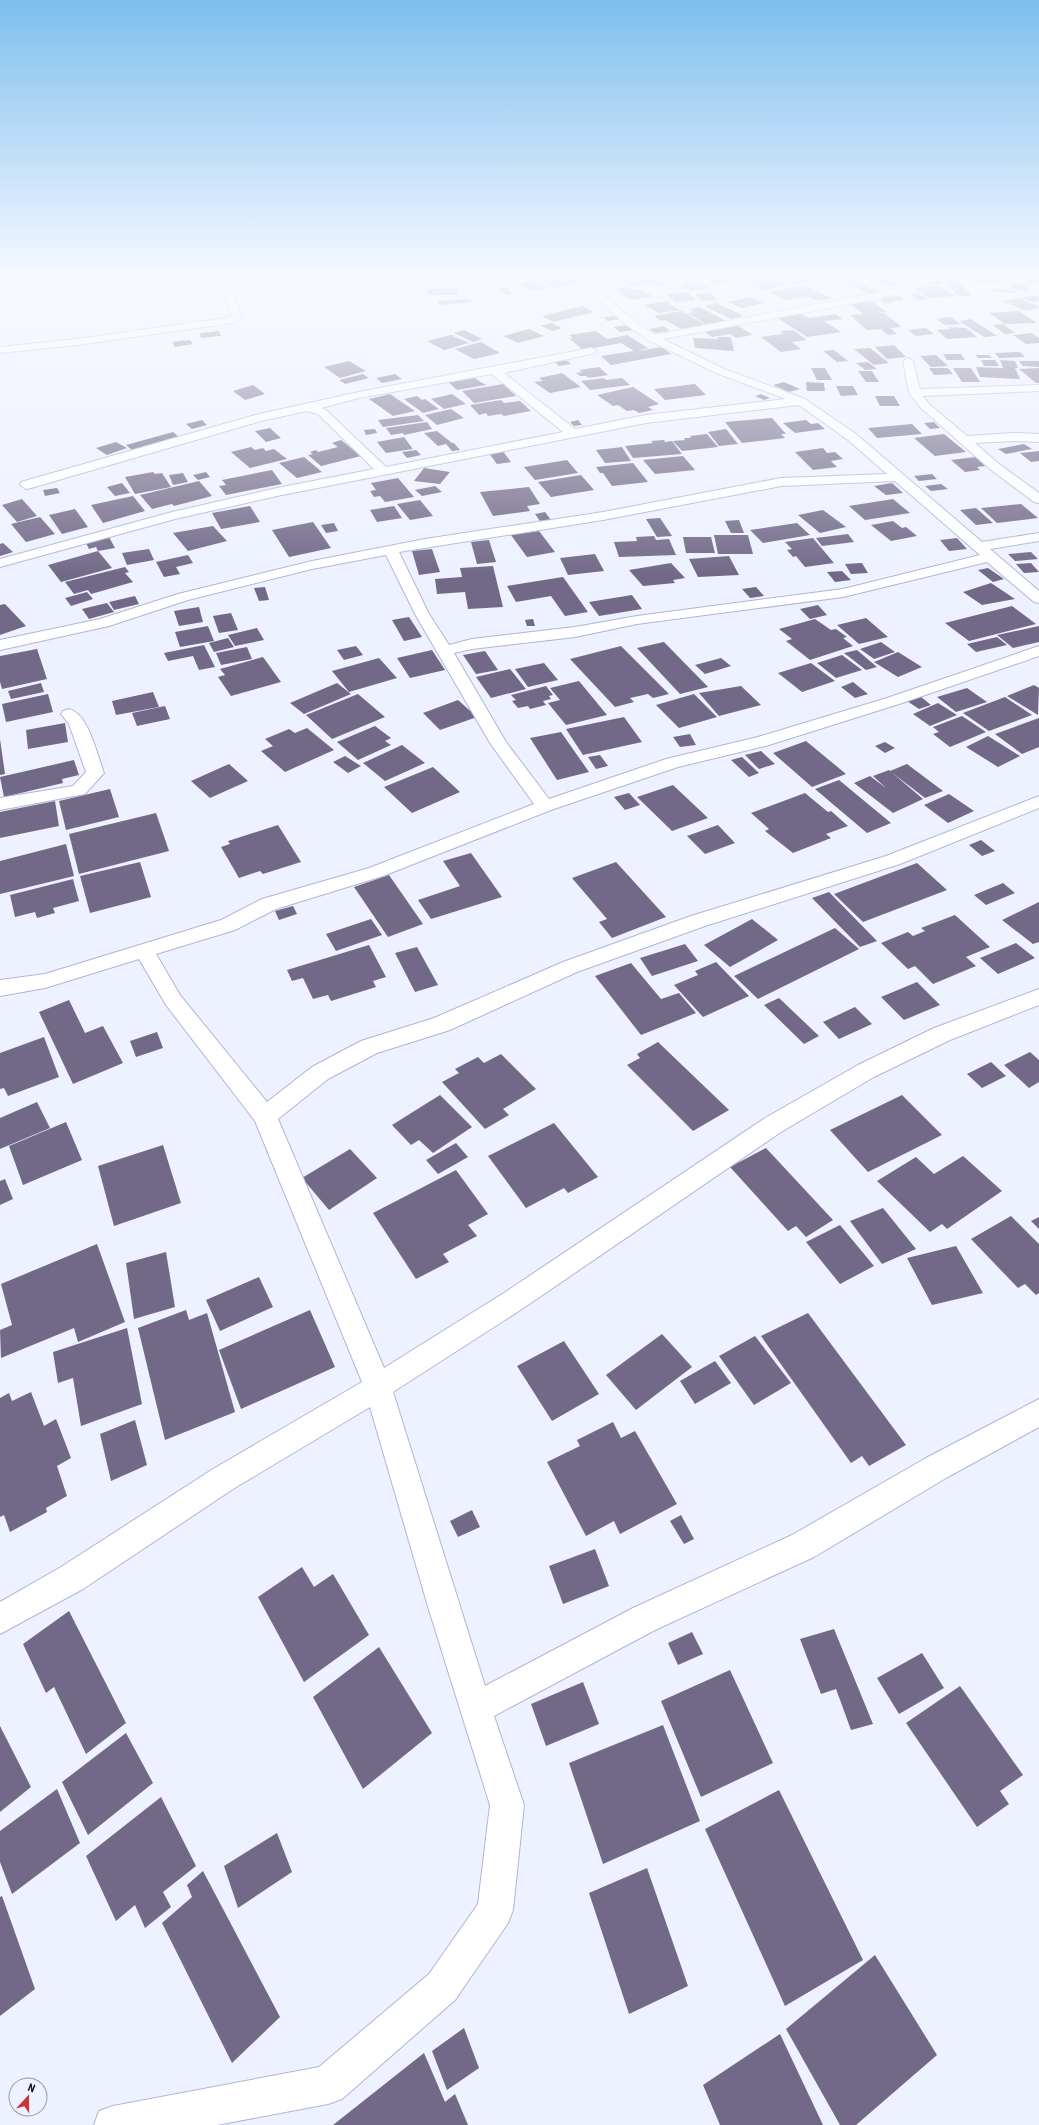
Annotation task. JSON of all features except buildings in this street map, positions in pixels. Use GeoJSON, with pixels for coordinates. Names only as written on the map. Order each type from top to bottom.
{"type":"FeatureCollection","features":[{"type":"Feature","properties":{"kind":"street"},"geometry":{"type":"LineString","coordinates":[[26,485],[259,418],[374,392],[457,377]]}},
{"type":"Feature","properties":{"kind":"street"},"geometry":{"type":"LineString","coordinates":[[502,377],[572,433]]}},
{"type":"Feature","properties":{"kind":"street"},"geometry":{"type":"LineString","coordinates":[[737,377],[801,401],[852,437],[896,477],[1039,599]]}},
{"type":"Feature","properties":{"kind":"street"},"geometry":{"type":"LineString","coordinates":[[912,377],[915,393],[925,406],[995,467],[1039,499]]}},
{"type":"Feature","properties":{"kind":"street"},"geometry":{"type":"LineString","coordinates":[[915,393],[1039,388]]}},
{"type":"Feature","properties":{"kind":"street"},"geometry":{"type":"LineString","coordinates":[[0,563],[172,516],[278,492],[572,433],[669,416],[801,401]]}},
{"type":"Feature","properties":{"kind":"street"},"geometry":{"type":"LineString","coordinates":[[307,408],[322,412],[383,471]]}},
{"type":"Feature","properties":{"kind":"street"},"geometry":{"type":"LineString","coordinates":[[963,440],[1014,437],[1039,438]]}},
{"type":"Feature","properties":{"kind":"street"},"geometry":{"type":"LineString","coordinates":[[0,645],[104,623],[183,597],[312,565],[425,543],[603,516],[781,482],[896,477]]}},
{"type":"Feature","properties":{"kind":"street"},"geometry":{"type":"LineString","coordinates":[[977,547],[1039,537]]}},
{"type":"Feature","properties":{"kind":"street"},"geometry":{"type":"LineString","coordinates":[[391,550],[422,614],[445,650],[498,743],[545,806]]}},
{"type":"Feature","properties":{"kind":"street"},"geometry":{"type":"LineString","coordinates":[[445,650],[472,644],[575,632],[637,620],[843,593],[989,557]]}},
{"type":"Feature","properties":{"kind":"street"},"geometry":{"type":"LineString","coordinates":[[0,988],[45,981],[145,952],[228,925],[269,904],[376,872],[545,806],[672,763],[763,741],[893,701],[1039,651]]}},
{"type":"Feature","properties":{"kind":"street"},"geometry":{"type":"LineString","coordinates":[[0,804],[79,790],[95,773],[77,722],[69,714]]}},
{"type":"Feature","properties":{"kind":"street"},"geometry":{"type":"LineString","coordinates":[[265,1116],[320,1073],[369,1047],[442,1024],[570,967],[698,921],[892,860],[1039,802]]}},
{"type":"Feature","properties":{"kind":"street"},"geometry":{"type":"LineString","coordinates":[[113,2125],[328,2085],[442,1987],[495,1910],[507,1804],[476,1708],[378,1387],[265,1116],[173,1000],[145,952]]}},
{"type":"Feature","properties":{"kind":"street"},"geometry":{"type":"LineString","coordinates":[[0,1619],[72,1578],[223,1479],[378,1387],[516,1299],[773,1125],[866,1071],[942,1034],[1039,997]]}},
{"type":"Feature","properties":{"kind":"street"},"geometry":{"type":"LineString","coordinates":[[476,1708],[644,1619],[803,1546],[936,1468],[1039,1412]]}}]}
